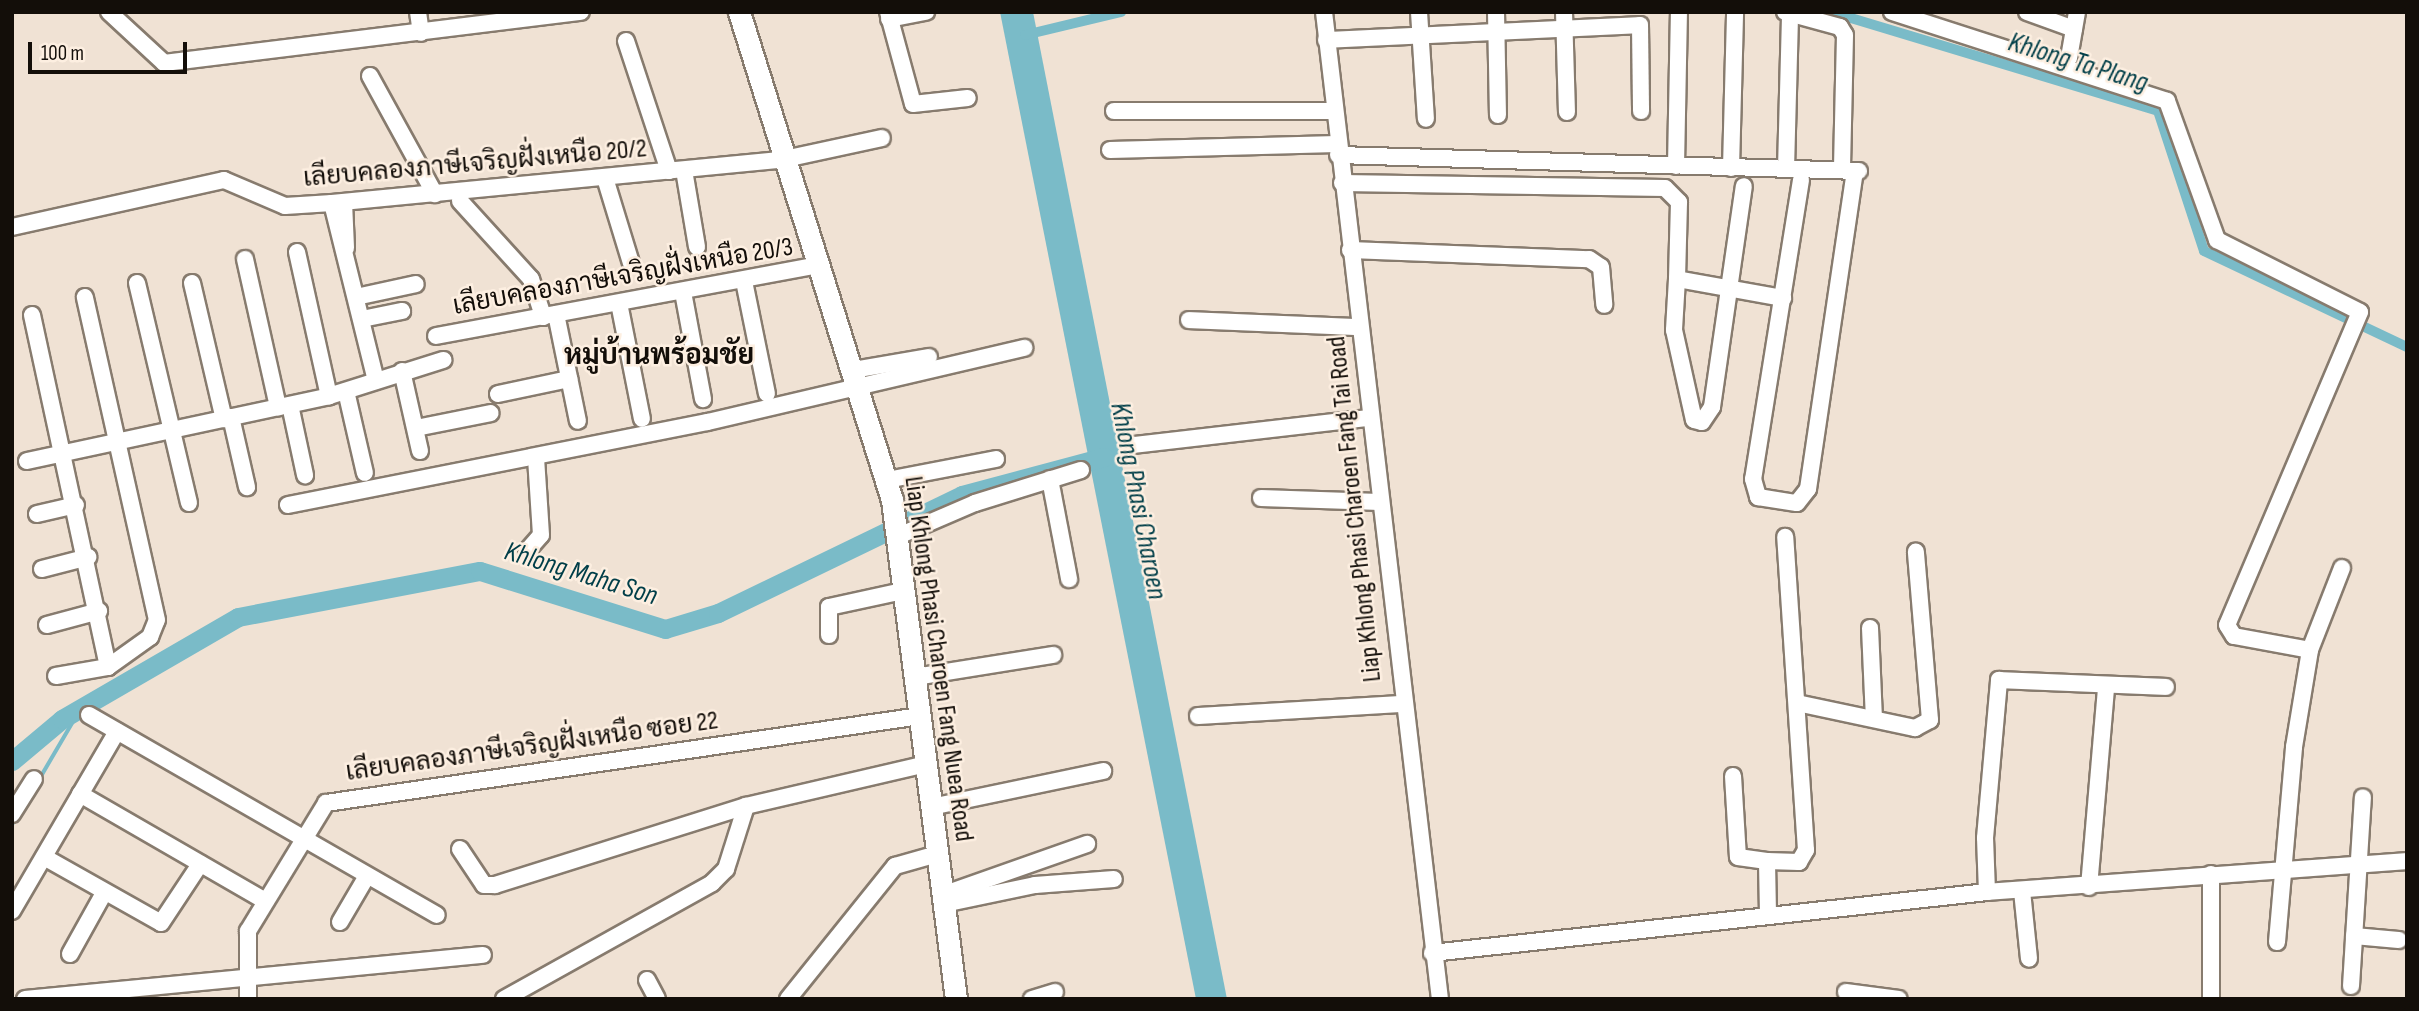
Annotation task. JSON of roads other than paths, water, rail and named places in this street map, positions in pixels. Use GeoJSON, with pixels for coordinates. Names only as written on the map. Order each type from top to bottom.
{"type":"FeatureCollection","features":[{"type":"Feature","properties":{"kind":"main road","name":"Liap Khlong Phasi Charoen Fang Nuea Road"},"geometry":{"type":"LineString","coordinates":[[739,12],[890,490],[943,899],[953,998]]}},
{"type":"Feature","properties":{"kind":"street"},"geometry":{"type":"LineString","coordinates":[[109,12],[156,58],[175,61],[581,12]]}},
{"type":"Feature","properties":{"kind":"street"},"geometry":{"type":"LineString","coordinates":[[418,12],[421,33]]}},
{"type":"Feature","properties":{"kind":"street"},"geometry":{"type":"LineString","coordinates":[[926,12],[888,15],[914,104],[968,98]]}},
{"type":"Feature","properties":{"kind":"street","name":"Liap Khlong Phasi Charoen Fang Tai Road"},"geometry":{"type":"LineString","coordinates":[[1324,12],[1401,704],[1440,999]]}},
{"type":"Feature","properties":{"kind":"street"},"geometry":{"type":"LineString","coordinates":[[1419,12],[1426,119]]}},
{"type":"Feature","properties":{"kind":"street"},"geometry":{"type":"LineString","coordinates":[[1496,12],[1499,115]]}},
{"type":"Feature","properties":{"kind":"street"},"geometry":{"type":"LineString","coordinates":[[1676,166],[1679,12]]}},
{"type":"Feature","properties":{"kind":"street"},"geometry":{"type":"LineString","coordinates":[[1731,168],[1735,12]]}},
{"type":"Feature","properties":{"kind":"street"},"geometry":{"type":"LineString","coordinates":[[1892,12],[2167,101],[2217,240],[2359,320],[2227,625],[2234,636],[2310,650]]}},
{"type":"Feature","properties":{"kind":"street"},"geometry":{"type":"LineString","coordinates":[[2026,12],[2074,29]]}},
{"type":"Feature","properties":{"kind":"street"},"geometry":{"type":"LineString","coordinates":[[2069,58],[2077,12]]}},
{"type":"Feature","properties":{"kind":"street"},"geometry":{"type":"LineString","coordinates":[[1786,169],[1788,13],[1840,27],[1845,35],[1852,171],[1808,489],[1797,503],[1763,499],[1753,489],[1801,180]]}},
{"type":"Feature","properties":{"kind":"street"},"geometry":{"type":"LineString","coordinates":[[1326,40],[1496,32],[1564,20],[1640,18],[1641,111]]}},
{"type":"Feature","properties":{"kind":"street"},"geometry":{"type":"LineString","coordinates":[[1564,20],[1567,112]]}},
{"type":"Feature","properties":{"kind":"street"},"geometry":{"type":"LineString","coordinates":[[626,41],[677,171],[697,247]]}},
{"type":"Feature","properties":{"kind":"street"},"geometry":{"type":"LineString","coordinates":[[370,76],[435,194]]}},
{"type":"Feature","properties":{"kind":"street"},"geometry":{"type":"LineString","coordinates":[[1114,111],[1333,111]]}},
{"type":"Feature","properties":{"kind":"street","name":"เลียบคลองภาษีเจริญฝั่งเหนือ 20/2"},"geometry":{"type":"LineString","coordinates":[[12,227],[224,180],[285,206],[338,203],[785,159],[882,138]]}},
{"type":"Feature","properties":{"kind":"street"},"geometry":{"type":"LineString","coordinates":[[1110,150],[1338,150],[1676,166],[1852,171]]}},
{"type":"Feature","properties":{"kind":"street"},"geometry":{"type":"LineString","coordinates":[[606,177],[631,263]]}},
{"type":"Feature","properties":{"kind":"street"},"geometry":{"type":"LineString","coordinates":[[1342,183],[1665,188],[1679,202],[1674,330],[1697,422],[1712,407],[1744,186]]}},
{"type":"Feature","properties":{"kind":"street"},"geometry":{"type":"LineString","coordinates":[[460,201],[531,279],[549,315],[569,379],[578,421]]}},
{"type":"Feature","properties":{"kind":"street"},"geometry":{"type":"LineString","coordinates":[[338,203],[376,381]]}},
{"type":"Feature","properties":{"kind":"street"},"geometry":{"type":"LineString","coordinates":[[1350,250],[1598,261],[1604,305]]}},
{"type":"Feature","properties":{"kind":"street"},"geometry":{"type":"LineString","coordinates":[[297,252],[329,396]]}},
{"type":"Feature","properties":{"kind":"street"},"geometry":{"type":"LineString","coordinates":[[245,258],[305,475]]}},
{"type":"Feature","properties":{"kind":"street","name":"เลียบคลองภาษีเจริญฝั่งเหนือ 20/3"},"geometry":{"type":"LineString","coordinates":[[436,336],[819,265]]}},
{"type":"Feature","properties":{"kind":"street"},"geometry":{"type":"LineString","coordinates":[[1676,279],[1783,298]]}},
{"type":"Feature","properties":{"kind":"street"},"geometry":{"type":"LineString","coordinates":[[744,281],[767,394]]}},
{"type":"Feature","properties":{"kind":"street"},"geometry":{"type":"LineString","coordinates":[[137,283],[189,503]]}},
{"type":"Feature","properties":{"kind":"street"},"geometry":{"type":"LineString","coordinates":[[192,283],[247,487]]}},
{"type":"Feature","properties":{"kind":"street"},"geometry":{"type":"LineString","coordinates":[[356,297],[416,284]]}},
{"type":"Feature","properties":{"kind":"street"},"geometry":{"type":"LineString","coordinates":[[683,292],[703,400]]}},
{"type":"Feature","properties":{"kind":"street"},"geometry":{"type":"LineString","coordinates":[[56,676],[108,667],[150,637],[157,620],[85,297]]}},
{"type":"Feature","properties":{"kind":"street"},"geometry":{"type":"LineString","coordinates":[[619,303],[642,419]]}},
{"type":"Feature","properties":{"kind":"street"},"geometry":{"type":"LineString","coordinates":[[362,319],[402,311]]}},
{"type":"Feature","properties":{"kind":"street"},"geometry":{"type":"LineString","coordinates":[[32,314],[88,558],[108,667]]}},
{"type":"Feature","properties":{"kind":"street"},"geometry":{"type":"LineString","coordinates":[[1189,320],[1359,327]]}},
{"type":"Feature","properties":{"kind":"street"},"geometry":{"type":"LineString","coordinates":[[855,377],[1024,348]]}},
{"type":"Feature","properties":{"kind":"street"},"geometry":{"type":"LineString","coordinates":[[288,505],[536,458],[929,357]]}},
{"type":"Feature","properties":{"kind":"street"},"geometry":{"type":"LineString","coordinates":[[27,461],[329,396],[443,360]]}},
{"type":"Feature","properties":{"kind":"street"},"geometry":{"type":"LineString","coordinates":[[402,371],[420,452]]}},
{"type":"Feature","properties":{"kind":"street"},"geometry":{"type":"LineString","coordinates":[[498,394],[569,379]]}},
{"type":"Feature","properties":{"kind":"street"},"geometry":{"type":"LineString","coordinates":[[346,391],[365,473]]}},
{"type":"Feature","properties":{"kind":"street"},"geometry":{"type":"LineString","coordinates":[[416,428],[491,413]]}},
{"type":"Feature","properties":{"kind":"street"},"geometry":{"type":"LineString","coordinates":[[1133,445],[1369,418]]}},
{"type":"Feature","properties":{"kind":"street"},"geometry":{"type":"LineString","coordinates":[[527,551],[541,536],[536,458]]}},
{"type":"Feature","properties":{"kind":"street"},"geometry":{"type":"LineString","coordinates":[[890,490],[996,459]]}},
{"type":"Feature","properties":{"kind":"street"},"geometry":{"type":"LineString","coordinates":[[896,535],[1081,470]]}},
{"type":"Feature","properties":{"kind":"street"},"geometry":{"type":"LineString","coordinates":[[1050,479],[1069,579]]}},
{"type":"Feature","properties":{"kind":"street"},"geometry":{"type":"LineString","coordinates":[[1261,498],[1379,502]]}},
{"type":"Feature","properties":{"kind":"street"},"geometry":{"type":"LineString","coordinates":[[37,514],[76,505]]}},
{"type":"Feature","properties":{"kind":"street"},"geometry":{"type":"LineString","coordinates":[[1733,776],[1738,857],[1799,862],[1806,850],[1785,537]]}},
{"type":"Feature","properties":{"kind":"street"},"geometry":{"type":"LineString","coordinates":[[1797,703],[1915,728],[1930,720],[1916,552]]}},
{"type":"Feature","properties":{"kind":"street"},"geometry":{"type":"LineString","coordinates":[[41,569],[88,558]]}},
{"type":"Feature","properties":{"kind":"street"},"geometry":{"type":"LineString","coordinates":[[2277,942],[2310,650],[2342,568]]}},
{"type":"Feature","properties":{"kind":"street"},"geometry":{"type":"LineString","coordinates":[[829,635],[829,607],[903,591]]}},
{"type":"Feature","properties":{"kind":"street"},"geometry":{"type":"LineString","coordinates":[[47,625],[99,611]]}},
{"type":"Feature","properties":{"kind":"street"},"geometry":{"type":"LineString","coordinates":[[1870,628],[1874,719]]}},
{"type":"Feature","properties":{"kind":"street"},"geometry":{"type":"LineString","coordinates":[[915,677],[1053,655]]}},
{"type":"Feature","properties":{"kind":"street"},"geometry":{"type":"LineString","coordinates":[[1987,892],[1985,838],[1999,680],[2106,687],[2166,687]]}},
{"type":"Feature","properties":{"kind":"street"},"geometry":{"type":"LineString","coordinates":[[2089,887],[2106,687]]}},
{"type":"Feature","properties":{"kind":"street"},"geometry":{"type":"LineString","coordinates":[[1198,716],[1401,704]]}},
{"type":"Feature","properties":{"kind":"street"},"geometry":{"type":"LineString","coordinates":[[89,715],[438,915]]}},
{"type":"Feature","properties":{"kind":"street","name":"เลียบคลองภาษีเจริญฝั่งเหนือ ซอย 22"},"geometry":{"type":"LineString","coordinates":[[248,999],[246,938],[302,838],[331,801],[920,716]]}},
{"type":"Feature","properties":{"kind":"street"},"geometry":{"type":"LineString","coordinates":[[12,911],[117,731]]}},
{"type":"Feature","properties":{"kind":"street"},"geometry":{"type":"LineString","coordinates":[[460,849],[484,884],[495,885],[746,806],[926,764]]}},
{"type":"Feature","properties":{"kind":"street"},"geometry":{"type":"LineString","coordinates":[[931,807],[1103,771]]}},
{"type":"Feature","properties":{"kind":"street"},"geometry":{"type":"LineString","coordinates":[[12,814],[34,779]]}},
{"type":"Feature","properties":{"kind":"street"},"geometry":{"type":"LineString","coordinates":[[80,794],[265,901]]}},
{"type":"Feature","properties":{"kind":"street"},"geometry":{"type":"LineString","coordinates":[[2351,986],[2363,797]]}},
{"type":"Feature","properties":{"kind":"street"},"geometry":{"type":"LineString","coordinates":[[504,999],[712,883],[726,869],[746,806]]}},
{"type":"Feature","properties":{"kind":"street"},"geometry":{"type":"LineString","coordinates":[[943,899],[1087,844]]}},
{"type":"Feature","properties":{"kind":"street"},"geometry":{"type":"LineString","coordinates":[[788,999],[895,866],[937,854]]}},
{"type":"Feature","properties":{"kind":"street"},"geometry":{"type":"LineString","coordinates":[[44,857],[161,923],[200,864]]}},
{"type":"Feature","properties":{"kind":"street"},"geometry":{"type":"LineString","coordinates":[[1767,861],[1768,914]]}},
{"type":"Feature","properties":{"kind":"street"},"geometry":{"type":"LineString","coordinates":[[1432,953],[1987,892],[2089,887],[2284,867],[2407,861]]}},
{"type":"Feature","properties":{"kind":"street"},"geometry":{"type":"LineString","coordinates":[[2211,874],[2211,999]]}},
{"type":"Feature","properties":{"kind":"street"},"geometry":{"type":"LineString","coordinates":[[340,922],[367,876]]}},
{"type":"Feature","properties":{"kind":"street"},"geometry":{"type":"LineString","coordinates":[[943,899],[1035,885],[1114,879]]}},
{"type":"Feature","properties":{"kind":"street"},"geometry":{"type":"LineString","coordinates":[[2022,891],[2029,959]]}},
{"type":"Feature","properties":{"kind":"street"},"geometry":{"type":"LineString","coordinates":[[70,954],[104,893]]}},
{"type":"Feature","properties":{"kind":"street"},"geometry":{"type":"LineString","coordinates":[[2354,936],[2399,940]]}},
{"type":"Feature","properties":{"kind":"street"},"geometry":{"type":"LineString","coordinates":[[25,999],[483,955]]}},
{"type":"Feature","properties":{"kind":"street"},"geometry":{"type":"LineString","coordinates":[[647,981],[657,999]]}},
{"type":"Feature","properties":{"kind":"street"},"geometry":{"type":"LineString","coordinates":[[1032,999],[1055,992]]}},
{"type":"Feature","properties":{"kind":"street"},"geometry":{"type":"LineString","coordinates":[[1846,992],[1899,999]]}},
{"type":"Feature","properties":{"kind":"water"},"geometry":{"type":"Polygon","coordinates":[[[1000,12],[1033,12],[1227,999],[1196,999],[1000,12]]]}},
{"type":"Feature","properties":{"kind":"waterway","name":"Khlong Ta Plang"},"geometry":{"type":"LineString","coordinates":[[1025,35],[1121,12]]}},
{"type":"Feature","properties":{"kind":"waterway","name":"Khlong Ta Plang"},"geometry":{"type":"LineString","coordinates":[[1831,12],[2158,111],[2204,251],[2407,347]]}},
{"type":"Feature","properties":{"kind":"waterway","name":"Khlong Maha Son"},"geometry":{"type":"LineString","coordinates":[[12,761],[62,719],[238,617],[480,571],[665,629],[718,613],[962,495],[1104,457]]}},
{"type":"Feature","properties":{"kind":"waterway"},"geometry":{"type":"LineString","coordinates":[[40,778],[81,708]]}},
{"type":"Feature","properties":{"kind":"waterway"},"geometry":{"type":"LineString","coordinates":[[12,825],[16,817]]}},
{"type":"Feature","properties":{"kind":"district","name":"หมู่บ้านพร้อมชัย"},"geometry":{"type":"Point","coordinates":[659,356]}},
{"type":"Feature","properties":{"kind":"water label","name":"Khlong Phasi Charoen"},"geometry":{"type":"Point","coordinates":[1138,501]}}]}
